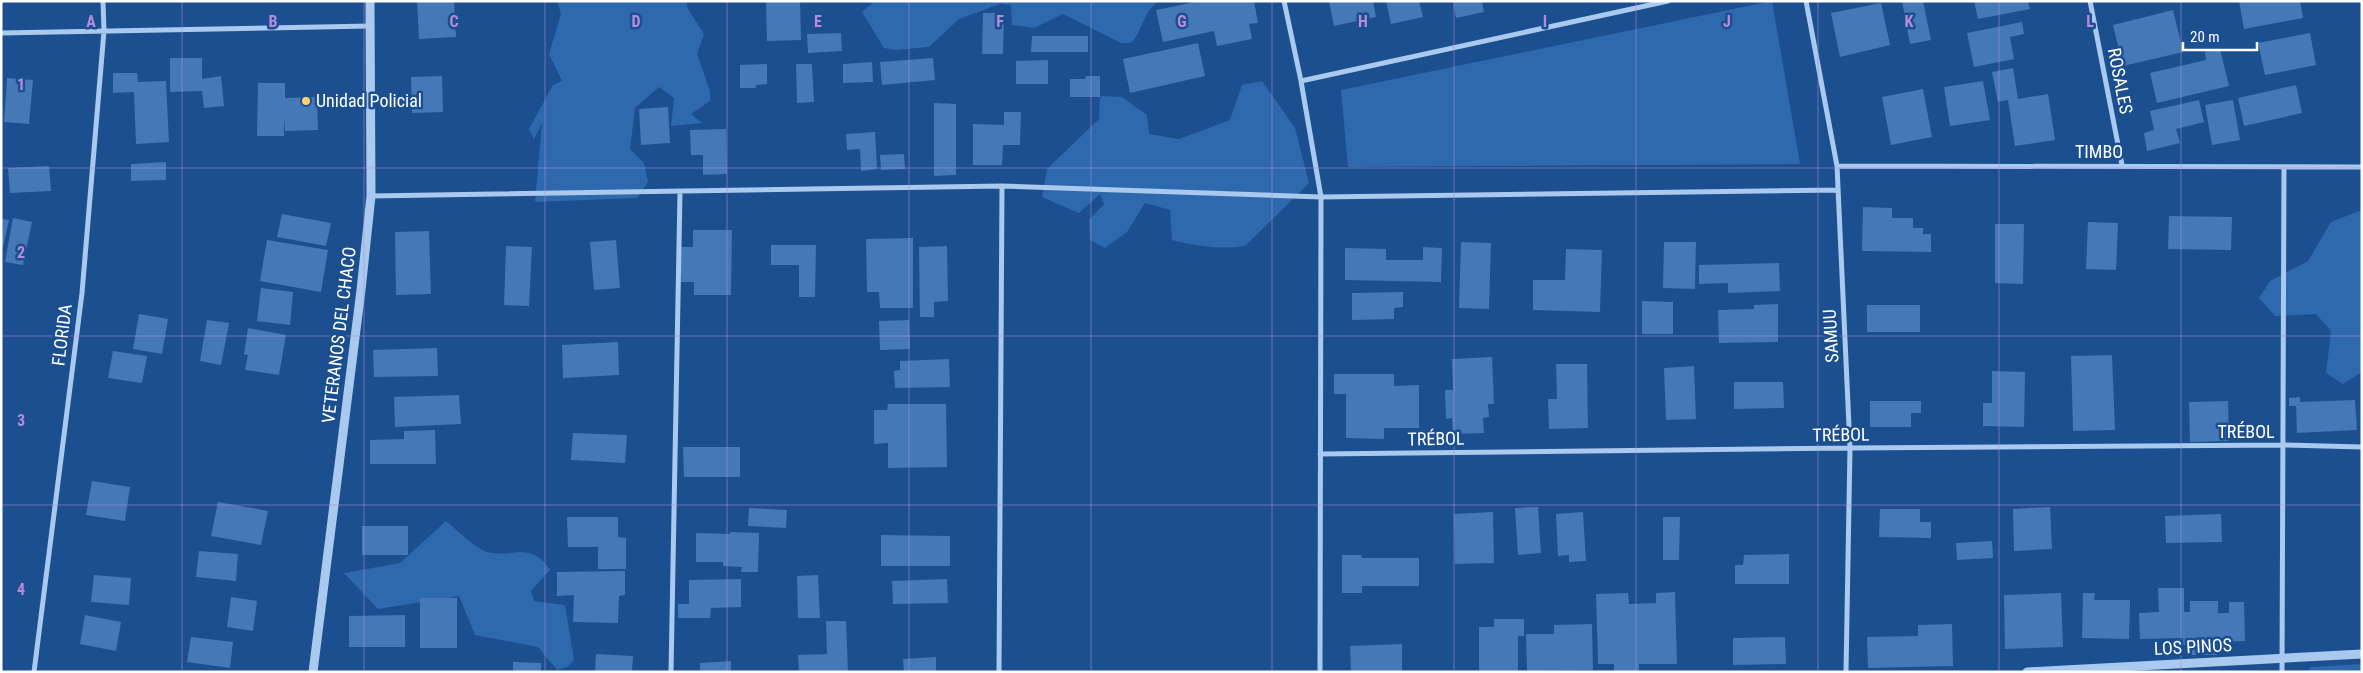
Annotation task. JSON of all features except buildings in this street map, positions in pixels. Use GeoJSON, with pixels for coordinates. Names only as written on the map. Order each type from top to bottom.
{"type":"FeatureCollection","features":[{"type":"Feature","properties":{"kind":"street","name":"FLORIDA"},"geometry":{"type":"LineString","coordinates":[[34,672],[82,293],[104,32],[103,1]]}},
{"type":"Feature","properties":{"kind":"street","name":"VETERANOS DEL CHACO"},"geometry":{"type":"LineString","coordinates":[[313,672],[371,196],[370,1]]}},
{"type":"Feature","properties":{"kind":"street"},"geometry":{"type":"LineString","coordinates":[[1284,1],[1302,80],[1321,197],[1320,672]]}},
{"type":"Feature","properties":{"kind":"street"},"geometry":{"type":"LineString","coordinates":[[1302,80],[1668,1]]}},
{"type":"Feature","properties":{"kind":"street","name":"SAMUU"},"geometry":{"type":"LineString","coordinates":[[1806,1],[1836,166],[1850,448],[1846,672]]}},
{"type":"Feature","properties":{"kind":"street","name":"ROSALES"},"geometry":{"type":"LineString","coordinates":[[2090,1],[2122,165]]}},
{"type":"Feature","properties":{"kind":"street"},"geometry":{"type":"LineString","coordinates":[[1,33],[370,26]]}},
{"type":"Feature","properties":{"kind":"street","name":"TIMBO"},"geometry":{"type":"LineString","coordinates":[[1836,166],[2122,165],[2362,167]]}},
{"type":"Feature","properties":{"kind":"street"},"geometry":{"type":"LineString","coordinates":[[2282,672],[2284,167]]}},
{"type":"Feature","properties":{"kind":"street"},"geometry":{"type":"LineString","coordinates":[[371,196],[1002,186],[1321,197],[1837,190]]}},
{"type":"Feature","properties":{"kind":"street"},"geometry":{"type":"LineString","coordinates":[[999,672],[1002,186]]}},
{"type":"Feature","properties":{"kind":"street"},"geometry":{"type":"LineString","coordinates":[[671,672],[680,192]]}},
{"type":"Feature","properties":{"kind":"street","name":"TRÉBOL"},"geometry":{"type":"LineString","coordinates":[[1320,454],[2284,445],[2362,447]]}},
{"type":"Feature","properties":{"kind":"street","name":"LOS PINOS"},"geometry":{"type":"LineString","coordinates":[[2027,672],[2362,654]]}},
{"type":"Feature","properties":{"kind":"shaded area"},"geometry":{"type":"Polygon","coordinates":[[[557,1],[686,1],[688,9],[704,34],[697,54],[710,91],[710,101],[691,114],[702,123],[671,126],[674,98],[659,87],[635,108],[630,149],[644,163],[648,182],[637,198],[535,202],[542,123],[534,139],[529,129],[553,85],[562,81],[549,54],[561,14],[557,1]]]}},
{"type":"Feature","properties":{"kind":"shaded area"},"geometry":{"type":"Polygon","coordinates":[[[875,1],[1160,1],[1150,9],[1139,32],[1131,43],[1121,43],[1063,14],[1034,28],[1012,25],[1011,5],[1000,4],[959,19],[929,47],[895,50],[884,48],[862,12],[875,1]]]}},
{"type":"Feature","properties":{"kind":"shaded area"},"geometry":{"type":"Polygon","coordinates":[[[1772,1],[1800,164],[1348,167],[1341,90],[1772,1]]]}},
{"type":"Feature","properties":{"kind":"shaded area"},"geometry":{"type":"Polygon","coordinates":[[[1262,81],[1295,128],[1309,183],[1245,246],[1227,248],[1208,247],[1172,240],[1170,210],[1145,203],[1127,232],[1105,248],[1090,240],[1089,220],[1104,204],[1100,194],[1079,213],[1042,197],[1047,169],[1099,119],[1100,97],[1122,97],[1147,115],[1149,134],[1179,139],[1230,120],[1242,85],[1262,81]]]}},
{"type":"Feature","properties":{"kind":"shaded area"},"geometry":{"type":"Polygon","coordinates":[[[2362,210],[2362,372],[2343,384],[2326,373],[2331,331],[2316,314],[2275,316],[2259,298],[2270,281],[2308,261],[2331,222],[2362,210]]]}},
{"type":"Feature","properties":{"kind":"shaded area"},"geometry":{"type":"Polygon","coordinates":[[[446,521],[482,550],[497,554],[528,553],[543,561],[550,570],[531,591],[534,601],[565,605],[574,660],[567,667],[557,670],[538,647],[475,635],[459,596],[378,609],[344,573],[400,563],[446,521]]]}},
{"type":"Feature","properties":{"kind":"shaded area"},"geometry":{"type":"Polygon","coordinates":[[[2362,664],[2362,671],[2308,671],[2311,667],[2362,664]]]}},
{"type":"Feature","properties":{"kind":"place","name":"Unidad Policial"},"geometry":{"type":"Point","coordinates":[306,101]}}]}
